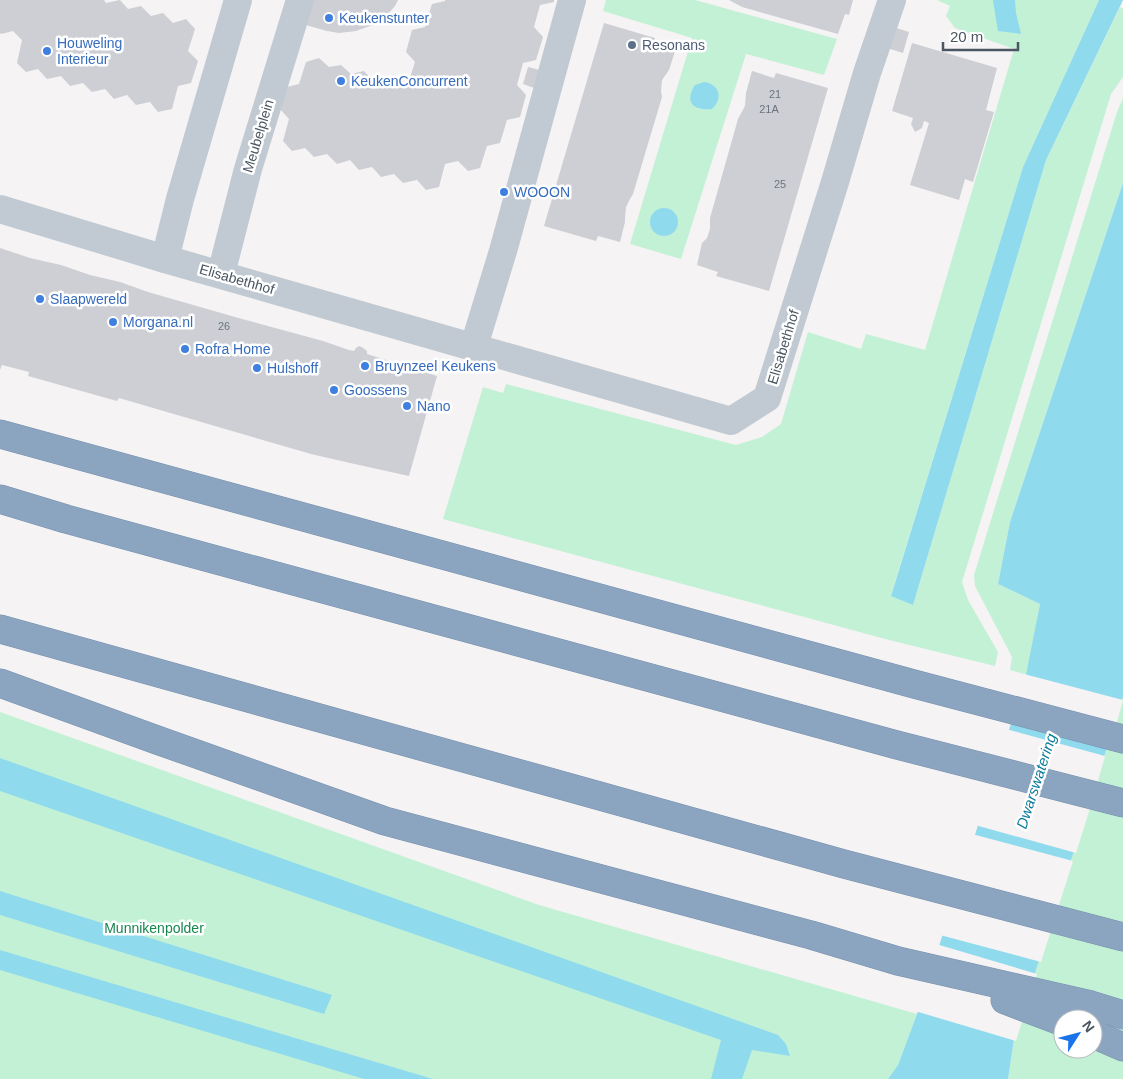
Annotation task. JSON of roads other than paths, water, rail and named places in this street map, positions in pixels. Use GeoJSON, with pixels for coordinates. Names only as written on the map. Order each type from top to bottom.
{"type":"FeatureCollection","features":[{"type":"Feature","properties":{"kind":"highway"},"geometry":{"type":"LineString","coordinates":[[0,434],[914,684],[1123,739]]}},
{"type":"Feature","properties":{"kind":"highway"},"geometry":{"type":"LineString","coordinates":[[0,499],[66,519],[897,745],[1123,803]]}},
{"type":"Feature","properties":{"kind":"highway"},"geometry":{"type":"LineString","coordinates":[[0,629],[844,864],[1119,936]]}},
{"type":"Feature","properties":{"kind":"highway"},"geometry":{"type":"LineString","coordinates":[[0,683],[385,821],[810,935],[898,961],[1091,1005],[1123,1015]]}},
{"type":"Feature","properties":{"kind":"highway"},"geometry":{"type":"LineString","coordinates":[[898,961],[1053,1018]]}},
{"type":"Feature","properties":{"kind":"highway"},"geometry":{"type":"LineString","coordinates":[[1103,1038],[1123,1047]]}},
{"type":"Feature","properties":{"kind":"street"},"geometry":{"type":"LineString","coordinates":[[165,259],[180,199],[238,0]]}},
{"type":"Feature","properties":{"kind":"street","name":"Meubelplein"},"geometry":{"type":"LineString","coordinates":[[221,274],[248,169],[300,0]]}},
{"type":"Feature","properties":{"kind":"street"},"geometry":{"type":"LineString","coordinates":[[474,346],[572,0]]}},
{"type":"Feature","properties":{"kind":"street","name":"Elisabethhof"},"geometry":{"type":"LineString","coordinates":[[0,209],[165,259],[474,346],[730,421],[767,398],[867,74],[892,0]]}},
{"type":"Feature","properties":{"kind":"water"},"geometry":{"type":"Polygon","coordinates":[[[993,0],[1015,0],[1021,34],[998,31],[993,0]]]}},
{"type":"Feature","properties":{"kind":"water"},"geometry":{"type":"Polygon","coordinates":[[[1099,0],[1123,0],[1046,160],[913,605],[891,596],[1023,167],[1099,0]]]}},
{"type":"Feature","properties":{"kind":"water"},"geometry":{"type":"Polygon","coordinates":[[[704,82],[714,86],[718,93],[718,101],[712,109],[695,107],[691,101],[690,96],[695,85],[704,82]]]}},
{"type":"Feature","properties":{"kind":"water","name":"Dwarswatering"},"geometry":{"type":"Polygon","coordinates":[[[1123,183],[1123,697],[1014,1039],[1008,1079],[888,1079],[898,1065],[917,1014],[1025,680],[1040,604],[998,584],[1010,522],[1123,183]]]}},
{"type":"Feature","properties":{"kind":"water"},"geometry":{"type":"Polygon","coordinates":[[[664,208],[674,212],[678,222],[674,232],[664,236],[654,232],[650,222],[654,212],[664,208]]]}},
{"type":"Feature","properties":{"kind":"water"},"geometry":{"type":"Polygon","coordinates":[[[0,758],[778,1035],[786,1044],[790,1056],[752,1050],[742,1079],[711,1079],[721,1040],[0,791],[0,758]]]}},
{"type":"Feature","properties":{"kind":"water"},"geometry":{"type":"Polygon","coordinates":[[[0,891],[332,995],[324,1014],[0,915],[0,891]]]}},
{"type":"Feature","properties":{"kind":"water"},"geometry":{"type":"Polygon","coordinates":[[[0,950],[433,1079],[364,1079],[0,970],[0,950]]]}},
{"type":"Feature","properties":{"kind":"place","name":"Keukenstunter"},"geometry":{"type":"Point","coordinates":[329,18]}},
{"type":"Feature","properties":{"kind":"place","name":"Resonans"},"geometry":{"type":"Point","coordinates":[632,45]}},
{"type":"Feature","properties":{"kind":"place","name":"Houweling Interieur"},"geometry":{"type":"Point","coordinates":[47,51]}},
{"type":"Feature","properties":{"kind":"place","name":"KeukenConcurrent"},"geometry":{"type":"Point","coordinates":[341,81]}},
{"type":"Feature","properties":{"kind":"place","name":"WOOON"},"geometry":{"type":"Point","coordinates":[504,192]}},
{"type":"Feature","properties":{"kind":"place","name":"Slaapwereld"},"geometry":{"type":"Point","coordinates":[40,299]}},
{"type":"Feature","properties":{"kind":"place","name":"Morgana.nl"},"geometry":{"type":"Point","coordinates":[113,322]}},
{"type":"Feature","properties":{"kind":"place","name":"Rofra Home"},"geometry":{"type":"Point","coordinates":[185,349]}},
{"type":"Feature","properties":{"kind":"place","name":"Bruynzeel Keukens"},"geometry":{"type":"Point","coordinates":[365,366]}},
{"type":"Feature","properties":{"kind":"place","name":"Hulshoff"},"geometry":{"type":"Point","coordinates":[257,368]}},
{"type":"Feature","properties":{"kind":"place","name":"Goossens"},"geometry":{"type":"Point","coordinates":[334,390]}},
{"type":"Feature","properties":{"kind":"place","name":"Nano"},"geometry":{"type":"Point","coordinates":[407,406]}},
{"type":"Feature","properties":{"kind":"park label","name":"Munnikenpolder"},"geometry":{"type":"Point","coordinates":[154,928]}}]}
